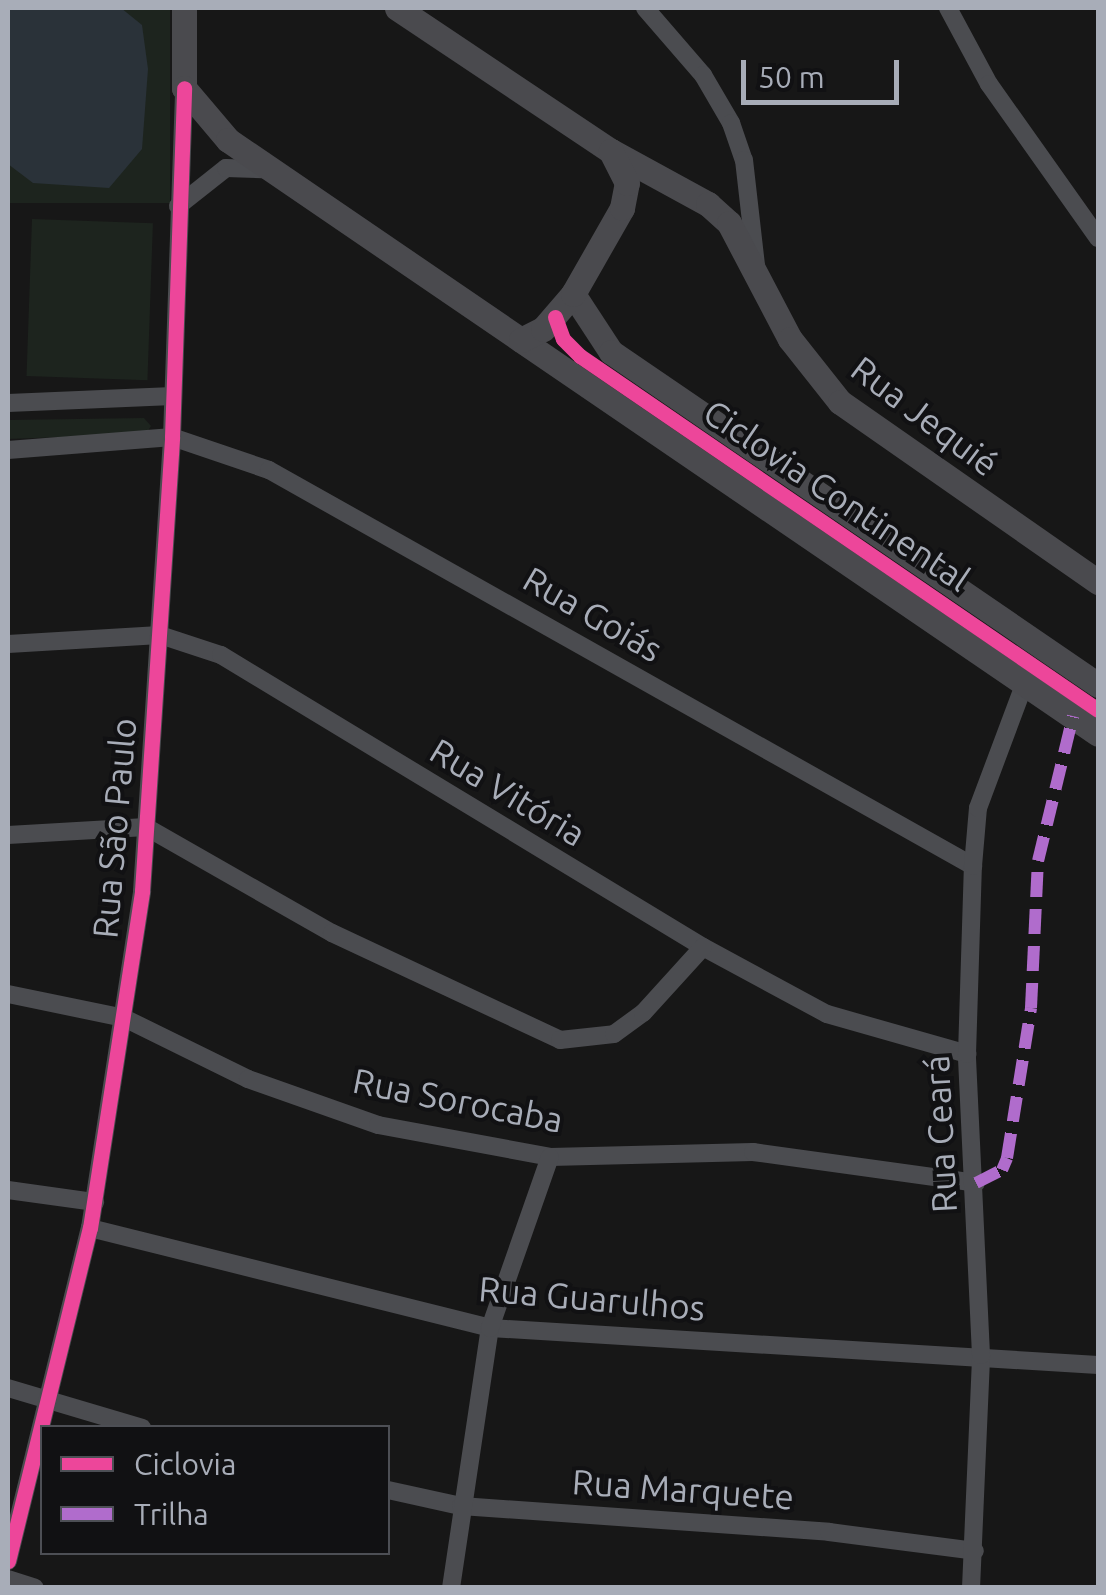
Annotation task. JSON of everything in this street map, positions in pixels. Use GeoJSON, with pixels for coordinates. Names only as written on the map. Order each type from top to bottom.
{"type":"FeatureCollection","features":[{"type":"Feature","properties":{"kind":"main road"},"geometry":{"type":"LineString","coordinates":[[184,8],[184,88],[228,140],[1098,734]]}},
{"type":"Feature","properties":{"kind":"main road","name":"Rua Jequié"},"geometry":{"type":"LineString","coordinates":[[397,8],[612,151],[708,204],[756,266],[790,339],[840,402],[1098,582]]}},
{"type":"Feature","properties":{"kind":"main road"},"geometry":{"type":"LineString","coordinates":[[522,340],[543,329],[573,294],[626,196],[612,151]]}},
{"type":"Feature","properties":{"kind":"main road"},"geometry":{"type":"LineString","coordinates":[[573,294],[610,352],[1098,685]]}},
{"type":"Feature","properties":{"kind":"street"},"geometry":{"type":"LineString","coordinates":[[644,8],[703,74],[730,123],[744,160],[756,266]]}},
{"type":"Feature","properties":{"kind":"street"},"geometry":{"type":"LineString","coordinates":[[948,8],[989,84],[1098,238]]}},
{"type":"Feature","properties":{"kind":"street","name":"Rua São Paulo"},"geometry":{"type":"LineString","coordinates":[[8,1561],[90,1228],[124,1018],[146,828],[160,635],[172,437],[184,88]]}},
{"type":"Feature","properties":{"kind":"street"},"geometry":{"type":"LineString","coordinates":[[178,206],[226,168],[276,171]]}},
{"type":"Feature","properties":{"kind":"street"},"geometry":{"type":"LineString","coordinates":[[8,403],[173,396]]}},
{"type":"Feature","properties":{"kind":"street"},"geometry":{"type":"LineString","coordinates":[[8,450],[172,437]]}},
{"type":"Feature","properties":{"kind":"street","name":"Rua Goiás"},"geometry":{"type":"LineString","coordinates":[[172,437],[302,486],[974,866]]}},
{"type":"Feature","properties":{"kind":"street","name":"Rua Vitória"},"geometry":{"type":"LineString","coordinates":[[8,644],[160,635],[221,655],[702,948],[826,1014],[967,1054]]}},
{"type":"Feature","properties":{"kind":"street","name":"Rua Ceará"},"geometry":{"type":"LineString","coordinates":[[971,1588],[981,1355],[976,1182],[967,1054],[974,866],[978,808],[1024,685]]}},
{"type":"Feature","properties":{"kind":"street"},"geometry":{"type":"LineString","coordinates":[[8,834],[146,828],[332,933],[560,1040],[614,1034],[644,1014],[702,948]]}},
{"type":"Feature","properties":{"kind":"street","name":"Rua Sorocaba"},"geometry":{"type":"LineString","coordinates":[[8,994],[124,1018],[248,1079],[378,1125],[550,1157],[753,1152],[976,1182]]}},
{"type":"Feature","properties":{"kind":"street"},"geometry":{"type":"LineString","coordinates":[[452,1588],[490,1328],[550,1157]]}},
{"type":"Feature","properties":{"kind":"street"},"geometry":{"type":"LineString","coordinates":[[8,1190],[95,1202]]}},
{"type":"Feature","properties":{"kind":"street","name":"Rua Guarulhos"},"geometry":{"type":"LineString","coordinates":[[90,1228],[490,1328],[1098,1365]]}},
{"type":"Feature","properties":{"kind":"street"},"geometry":{"type":"LineString","coordinates":[[8,1388],[46,1396],[133,1425]]}},
{"type":"Feature","properties":{"kind":"street","name":"Rua Marquete"},"geometry":{"type":"LineString","coordinates":[[390,1490],[461,1506],[828,1532],[975,1551]]}},
{"type":"Feature","properties":{"kind":"street"},"geometry":{"type":"LineString","coordinates":[[8,1578],[35,1588]]}},
{"type":"Feature","properties":{"kind":"shaded area"},"geometry":{"type":"Polygon","coordinates":[[[8,8],[170,8],[170,203],[8,203],[8,8]]]}},
{"type":"Feature","properties":{"kind":"shaded area"},"geometry":{"type":"Polygon","coordinates":[[[8,8],[121,8],[142,25],[148,69],[142,149],[109,188],[33,183],[8,164],[8,8]]]}},
{"type":"Feature","properties":{"kind":"shaded area"},"geometry":{"type":"Polygon","coordinates":[[[32,219],[153,223],[147,380],[27,376],[32,219]]]}},
{"type":"Feature","properties":{"kind":"shaded area"},"geometry":{"type":"Polygon","coordinates":[[[144,418],[151,426],[146,434],[8,439],[8,420],[144,418]]]}},
{"type":"Feature","properties":{"kind":"marked path"},"geometry":{"type":"LineString","coordinates":[[976,1183],[1002,1170],[1007,1158],[1031,1008],[1038,861],[1073,716]]}},
{"type":"Feature","properties":{"kind":"cycle path"},"geometry":{"type":"LineString","coordinates":[[41,1425],[90,1228],[142,891],[172,437],[184,88]]}},
{"type":"Feature","properties":{"kind":"cycle path","name":"Ciclovia Continental"},"geometry":{"type":"LineString","coordinates":[[555,317],[563,339],[580,356],[1098,710]]}},
{"type":"Feature","properties":{"kind":"cycle path"},"geometry":{"type":"LineString","coordinates":[[8,1561],[40,1431]]}}]}
